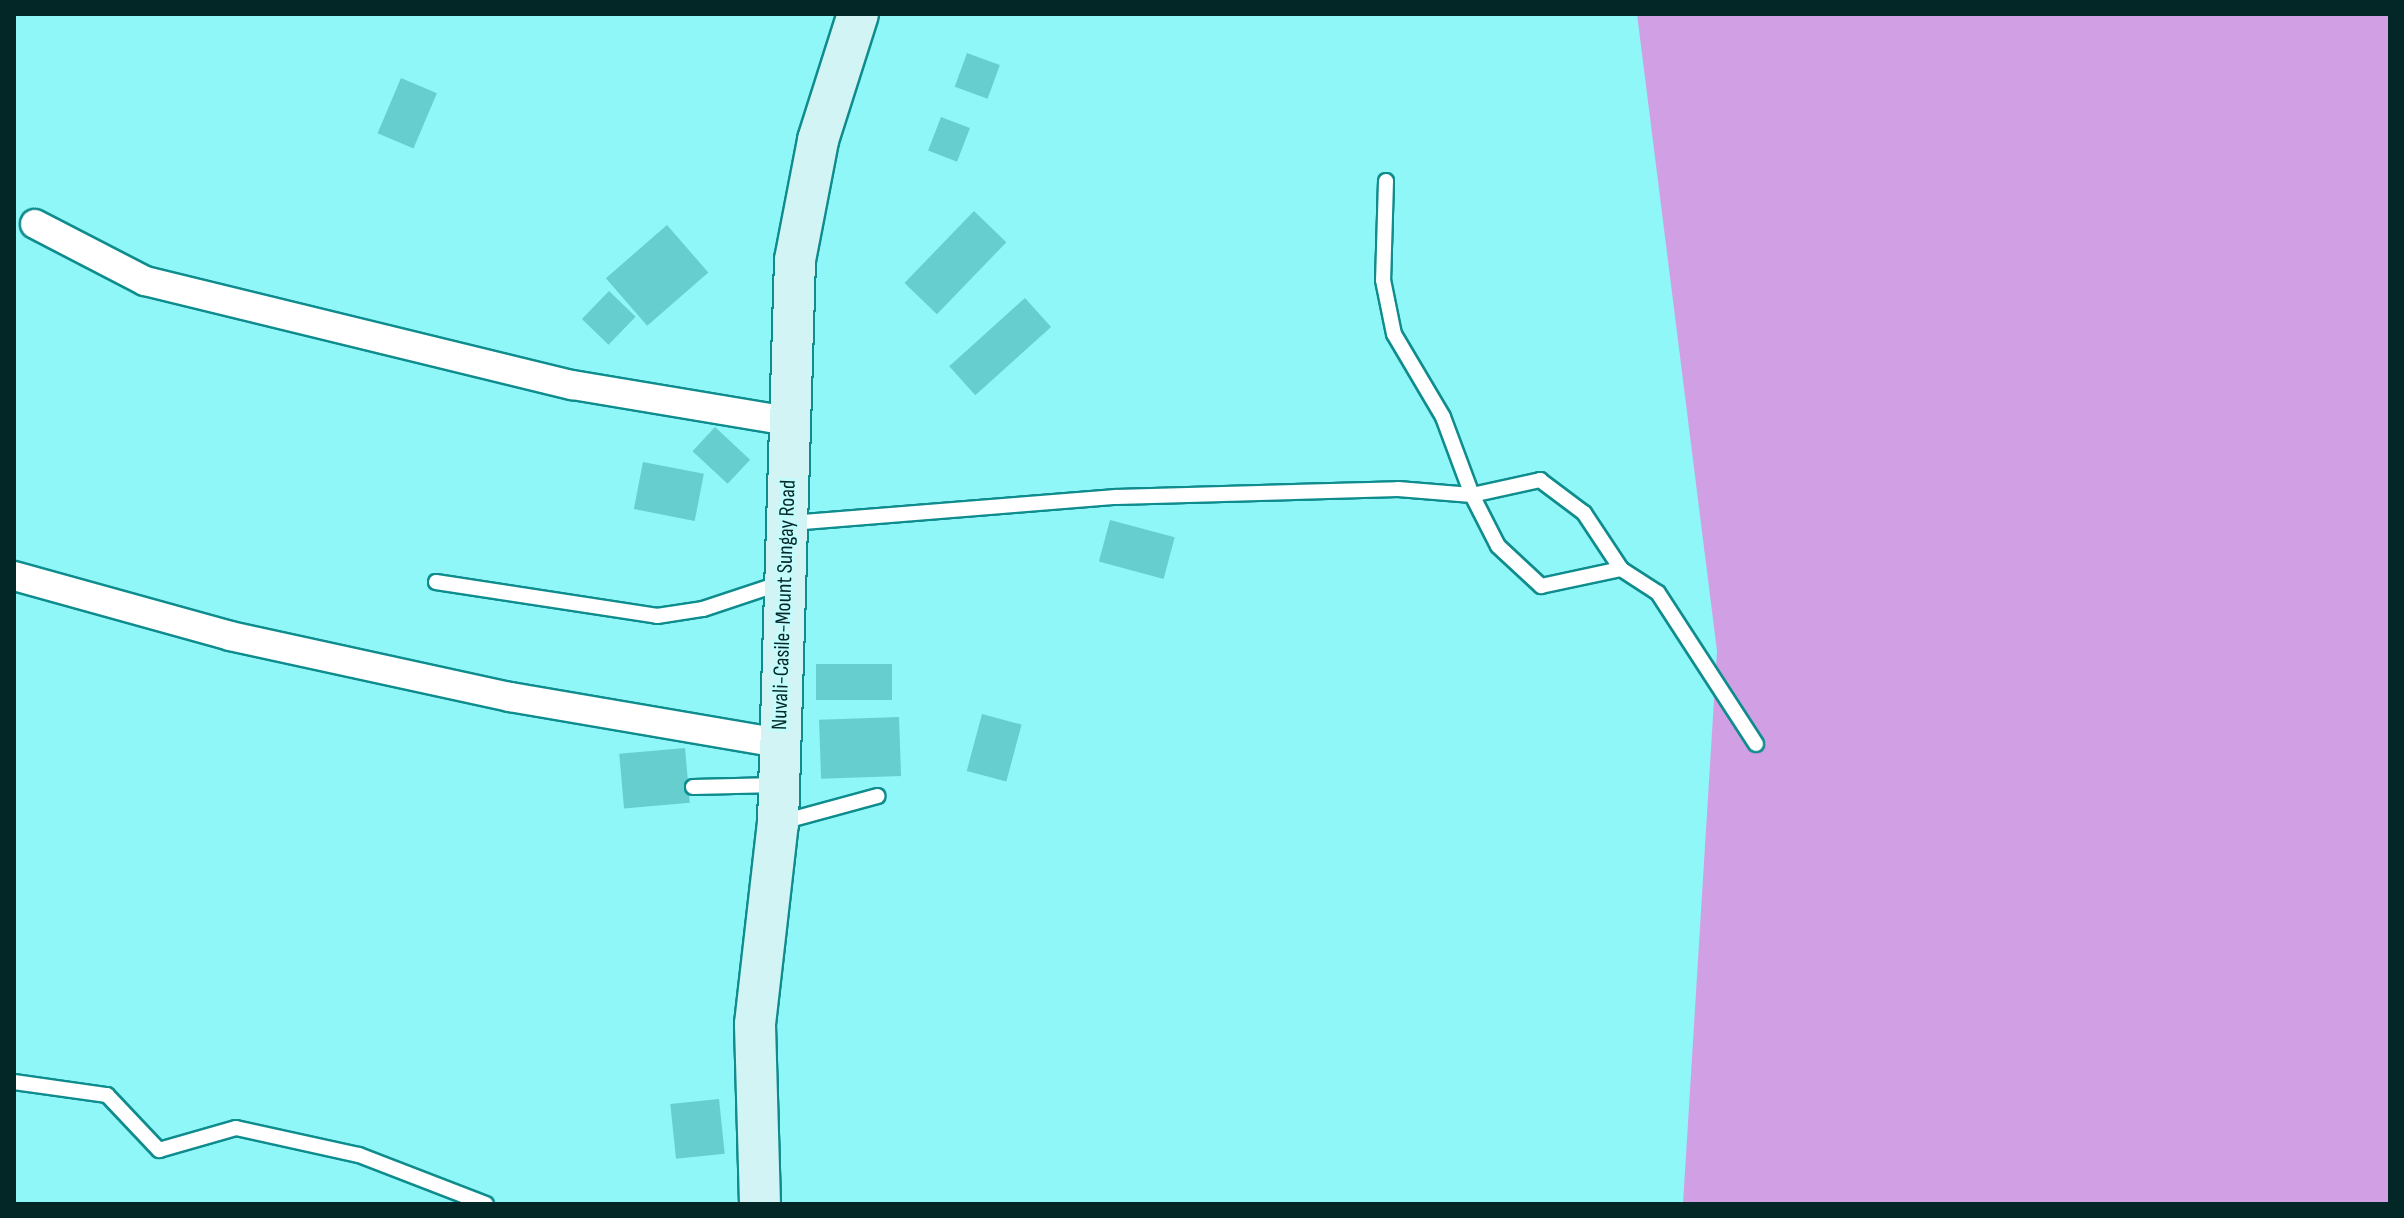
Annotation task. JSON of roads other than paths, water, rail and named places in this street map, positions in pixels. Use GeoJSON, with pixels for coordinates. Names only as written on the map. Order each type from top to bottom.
{"type":"FeatureCollection","features":[{"type":"Feature","properties":{"kind":"main road","name":"Nuvali-Casile-Mount Sungay Road"},"geometry":{"type":"LineString","coordinates":[[760,1204],[755,1024],[778,804],[789,580],[789,421],[795,260],[818,140],[858,14]]}},
{"type":"Feature","properties":{"kind":"street"},"geometry":{"type":"LineString","coordinates":[[35,224],[145,281],[573,385],[789,421]]}},
{"type":"Feature","properties":{"kind":"street"},"geometry":{"type":"LineString","coordinates":[[14,576],[230,636],[401,673],[779,743]]}},
{"type":"Feature","properties":{"kind":"lane"},"geometry":{"type":"LineString","coordinates":[[1386,181],[1383,280],[1394,334],[1443,417],[1472,495],[1498,546],[1541,586],[1621,569]]}},
{"type":"Feature","properties":{"kind":"lane"},"geometry":{"type":"LineString","coordinates":[[790,523],[1116,497],[1398,489],[1472,495],[1540,480],[1584,513],[1621,569],[1658,593],[1756,744]]}},
{"type":"Feature","properties":{"kind":"lane"},"geometry":{"type":"LineString","coordinates":[[436,582],[657,616],[703,609],[789,580]]}},
{"type":"Feature","properties":{"kind":"lane"},"geometry":{"type":"LineString","coordinates":[[693,787],[778,804],[878,796]]}},
{"type":"Feature","properties":{"kind":"lane"},"geometry":{"type":"LineString","coordinates":[[14,1082],[107,1095],[120,1102],[159,1150],[236,1128],[359,1155],[486,1204]]}}]}
